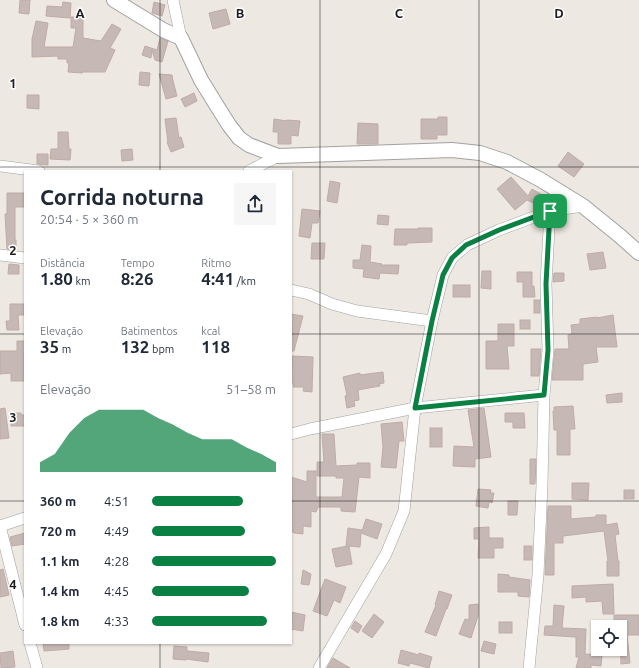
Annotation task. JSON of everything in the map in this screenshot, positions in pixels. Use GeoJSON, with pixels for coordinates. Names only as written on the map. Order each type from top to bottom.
{"type":"FeatureCollection","features":[{"type":"Feature","properties":{"kind":"street"},"geometry":{"type":"LineString","coordinates":[[114,0],[163,30],[181,38]]}},
{"type":"Feature","properties":{"kind":"street"},"geometry":{"type":"LineString","coordinates":[[172,1],[181,38],[201,80],[229,125],[239,138],[250,146],[278,156],[452,150],[480,153],[507,162],[541,180],[583,206],[639,253]]}},
{"type":"Feature","properties":{"kind":"street"},"geometry":{"type":"LineString","coordinates":[[251,170],[278,156]]}},
{"type":"Feature","properties":{"kind":"street"},"geometry":{"type":"LineString","coordinates":[[0,166],[31,170]]}},
{"type":"Feature","properties":{"kind":"street"},"geometry":{"type":"LineString","coordinates":[[319,668],[386,554],[404,511],[415,408],[432,321],[443,275],[452,258],[466,245],[499,230],[550,211],[583,206]]}},
{"type":"Feature","properties":{"kind":"street"},"geometry":{"type":"LineString","coordinates":[[529,668],[538,575],[544,395],[548,350],[546,284],[550,211]]}},
{"type":"Feature","properties":{"kind":"street"},"geometry":{"type":"LineString","coordinates":[[0,255],[24,258]]}},
{"type":"Feature","properties":{"kind":"street"},"geometry":{"type":"LineString","coordinates":[[292,290],[309,294],[332,304],[357,311],[432,321]]}},
{"type":"Feature","properties":{"kind":"street"},"geometry":{"type":"LineString","coordinates":[[292,434],[415,408],[544,395]]}},
{"type":"Feature","properties":{"kind":"street"},"geometry":{"type":"LineString","coordinates":[[24,518],[0,526],[24,622]]}},
{"type":"Feature","properties":{"kind":"street"},"geometry":{"type":"LineString","coordinates":[[30,644],[37,668]]}},
{"type":"Feature","properties":{"kind":"building"},"geometry":{"type":"Polygon","coordinates":[[[20,0],[30,0],[29,14],[19,13],[20,0]]]}},
{"type":"Feature","properties":{"kind":"building"},"geometry":{"type":"Polygon","coordinates":[[[63,2],[71,3],[70,18],[46,16],[47,6],[62,7],[63,2]]]}},
{"type":"Feature","properties":{"kind":"building"},"geometry":{"type":"Polygon","coordinates":[[[154,2],[165,5],[162,16],[152,13],[154,2]]]}},
{"type":"Feature","properties":{"kind":"building"},"geometry":{"type":"Polygon","coordinates":[[[226,9],[230,24],[213,29],[209,13],[226,9]]]}},
{"type":"Feature","properties":{"kind":"building"},"geometry":{"type":"Polygon","coordinates":[[[71,17],[83,17],[83,38],[101,41],[112,24],[121,29],[110,48],[115,50],[105,72],[68,72],[69,63],[67,63],[67,59],[58,59],[58,56],[32,57],[32,39],[36,21],[48,23],[44,47],[73,47],[76,28],[71,28],[71,17]]]}},
{"type":"Feature","properties":{"kind":"building"},"geometry":{"type":"Polygon","coordinates":[[[160,38],[168,41],[162,62],[155,60],[152,50],[151,58],[142,55],[145,46],[157,50],[160,38]]]}},
{"type":"Feature","properties":{"kind":"building"},"geometry":{"type":"Polygon","coordinates":[[[140,72],[150,73],[149,86],[139,85],[140,72]]]}},
{"type":"Feature","properties":{"kind":"building"},"geometry":{"type":"Polygon","coordinates":[[[159,74],[172,75],[177,96],[166,99],[159,74]]]}},
{"type":"Feature","properties":{"kind":"building"},"geometry":{"type":"Polygon","coordinates":[[[194,93],[197,101],[185,107],[181,99],[194,93]]]}},
{"type":"Feature","properties":{"kind":"building"},"geometry":{"type":"Polygon","coordinates":[[[27,95],[39,95],[39,109],[27,108],[27,95]]]}},
{"type":"Feature","properties":{"kind":"building"},"geometry":{"type":"Polygon","coordinates":[[[438,117],[447,117],[447,135],[437,135],[437,139],[421,139],[421,119],[438,119],[438,117]]]}},
{"type":"Feature","properties":{"kind":"building"},"geometry":{"type":"Polygon","coordinates":[[[176,118],[179,138],[181,137],[184,147],[171,152],[167,142],[165,119],[176,118]]]}},
{"type":"Feature","properties":{"kind":"building"},"geometry":{"type":"Polygon","coordinates":[[[274,119],[300,121],[298,136],[291,135],[291,144],[278,144],[278,132],[273,132],[274,119]]]}},
{"type":"Feature","properties":{"kind":"building"},"geometry":{"type":"Polygon","coordinates":[[[358,123],[378,124],[378,144],[357,144],[358,123]]]}},
{"type":"Feature","properties":{"kind":"building"},"geometry":{"type":"Polygon","coordinates":[[[58,132],[68,132],[69,149],[71,149],[70,160],[50,159],[51,149],[58,149],[58,132]]]}},
{"type":"Feature","properties":{"kind":"building"},"geometry":{"type":"Polygon","coordinates":[[[132,149],[133,160],[122,161],[121,150],[132,149]]]}},
{"type":"Feature","properties":{"kind":"building"},"geometry":{"type":"Polygon","coordinates":[[[568,152],[584,164],[574,177],[558,166],[568,152]]]}},
{"type":"Feature","properties":{"kind":"building"},"geometry":{"type":"Polygon","coordinates":[[[37,154],[48,154],[48,165],[37,164],[37,154]]]}},
{"type":"Feature","properties":{"kind":"building"},"geometry":{"type":"Polygon","coordinates":[[[511,177],[528,196],[532,189],[546,197],[541,207],[527,200],[515,210],[497,189],[511,177]]]}},
{"type":"Feature","properties":{"kind":"building"},"geometry":{"type":"Polygon","coordinates":[[[330,181],[340,183],[337,203],[327,201],[330,181]]]}},
{"type":"Feature","properties":{"kind":"building"},"geometry":{"type":"Polygon","coordinates":[[[7,193],[24,193],[24,207],[15,207],[16,250],[7,249],[5,214],[7,214],[7,193]]]}},
{"type":"Feature","properties":{"kind":"building"},"geometry":{"type":"Polygon","coordinates":[[[302,209],[320,211],[318,223],[312,223],[310,238],[299,236],[302,209]]]}},
{"type":"Feature","properties":{"kind":"building"},"geometry":{"type":"Polygon","coordinates":[[[378,215],[389,216],[388,225],[377,224],[378,215]]]}},
{"type":"Feature","properties":{"kind":"building"},"geometry":{"type":"Polygon","coordinates":[[[432,228],[432,242],[394,245],[395,229],[432,228]]]}},
{"type":"Feature","properties":{"kind":"building"},"geometry":{"type":"Polygon","coordinates":[[[312,243],[325,243],[324,259],[311,259],[312,243]]]}},
{"type":"Feature","properties":{"kind":"building"},"geometry":{"type":"Polygon","coordinates":[[[362,245],[371,246],[370,262],[382,264],[381,265],[399,265],[398,274],[380,273],[379,279],[363,277],[364,269],[353,268],[353,260],[360,260],[362,245]]]}},
{"type":"Feature","properties":{"kind":"building"},"geometry":{"type":"Polygon","coordinates":[[[603,252],[606,268],[590,270],[587,254],[603,252]]]}},
{"type":"Feature","properties":{"kind":"building"},"geometry":{"type":"Polygon","coordinates":[[[9,264],[19,265],[19,274],[8,274],[9,264]]]}},
{"type":"Feature","properties":{"kind":"building"},"geometry":{"type":"Polygon","coordinates":[[[482,271],[491,271],[491,289],[481,288],[482,271]]]}},
{"type":"Feature","properties":{"kind":"building"},"geometry":{"type":"Polygon","coordinates":[[[517,272],[532,272],[532,286],[534,286],[535,297],[523,297],[523,282],[517,282],[517,272]]]}},
{"type":"Feature","properties":{"kind":"building"},"geometry":{"type":"Polygon","coordinates":[[[554,273],[564,273],[564,281],[553,282],[554,273]]]}},
{"type":"Feature","properties":{"kind":"building"},"geometry":{"type":"Polygon","coordinates":[[[453,285],[470,285],[470,297],[453,297],[453,285]]]}},
{"type":"Feature","properties":{"kind":"building"},"geometry":{"type":"Polygon","coordinates":[[[534,300],[540,300],[540,313],[534,313],[534,300]]]}},
{"type":"Feature","properties":{"kind":"building"},"geometry":{"type":"Polygon","coordinates":[[[10,304],[24,304],[24,315],[18,315],[19,330],[7,330],[6,321],[10,321],[10,304]]]}},
{"type":"Feature","properties":{"kind":"building"},"geometry":{"type":"Polygon","coordinates":[[[292,314],[303,316],[294,351],[292,351],[292,314]]]}},
{"type":"Feature","properties":{"kind":"building"},"geometry":{"type":"Polygon","coordinates":[[[613,315],[617,347],[596,347],[598,362],[583,364],[583,380],[552,380],[555,349],[569,349],[568,335],[572,334],[571,325],[580,324],[580,319],[613,315]]]}},
{"type":"Feature","properties":{"kind":"building"},"geometry":{"type":"Polygon","coordinates":[[[520,320],[530,320],[530,329],[520,329],[520,320]]]}},
{"type":"Feature","properties":{"kind":"building"},"geometry":{"type":"Polygon","coordinates":[[[498,324],[514,324],[514,346],[507,346],[509,369],[486,369],[486,341],[498,341],[498,324]]]}},
{"type":"Feature","properties":{"kind":"building"},"geometry":{"type":"Polygon","coordinates":[[[17,341],[24,341],[24,381],[11,381],[11,373],[0,374],[0,351],[17,351],[17,341]]]}},
{"type":"Feature","properties":{"kind":"building"},"geometry":{"type":"Polygon","coordinates":[[[531,349],[541,349],[539,376],[531,376],[531,349]]]}},
{"type":"Feature","properties":{"kind":"building"},"geometry":{"type":"Polygon","coordinates":[[[292,356],[313,357],[312,392],[303,391],[304,387],[293,387],[294,384],[292,384],[292,356]]]}},
{"type":"Feature","properties":{"kind":"building"},"geometry":{"type":"Polygon","coordinates":[[[383,372],[384,383],[379,384],[380,386],[358,390],[359,400],[354,401],[355,406],[347,408],[345,396],[347,395],[343,377],[360,373],[360,375],[383,372]]]}},
{"type":"Feature","properties":{"kind":"building"},"geometry":{"type":"Polygon","coordinates":[[[622,393],[622,402],[607,403],[606,395],[622,393]]]}},
{"type":"Feature","properties":{"kind":"building"},"geometry":{"type":"Polygon","coordinates":[[[573,406],[575,429],[570,429],[570,455],[557,455],[557,430],[554,430],[554,407],[573,406]]]}},
{"type":"Feature","properties":{"kind":"building"},"geometry":{"type":"Polygon","coordinates":[[[5,408],[9,438],[0,439],[0,409],[5,408]]]}},
{"type":"Feature","properties":{"kind":"building"},"geometry":{"type":"Polygon","coordinates":[[[484,408],[491,457],[475,459],[475,467],[453,466],[454,446],[474,447],[468,410],[484,408]]]}},
{"type":"Feature","properties":{"kind":"building"},"geometry":{"type":"Polygon","coordinates":[[[12,413],[21,413],[21,415],[24,415],[24,426],[11,426],[12,413]]]}},
{"type":"Feature","properties":{"kind":"building"},"geometry":{"type":"Polygon","coordinates":[[[505,413],[524,413],[525,428],[513,428],[513,422],[505,422],[505,413]]]}},
{"type":"Feature","properties":{"kind":"building"},"geometry":{"type":"Polygon","coordinates":[[[402,422],[404,441],[399,441],[396,468],[381,467],[383,447],[381,424],[402,422]]]}},
{"type":"Feature","properties":{"kind":"building"},"geometry":{"type":"Polygon","coordinates":[[[430,428],[442,428],[442,447],[430,447],[430,428]]]}},
{"type":"Feature","properties":{"kind":"building"},"geometry":{"type":"Polygon","coordinates":[[[322,434],[334,434],[336,466],[370,463],[370,478],[359,477],[355,512],[341,511],[341,507],[318,507],[316,512],[311,511],[311,527],[303,526],[303,534],[294,533],[292,532],[292,477],[307,482],[307,471],[316,471],[316,497],[342,497],[344,478],[336,478],[336,476],[317,476],[317,462],[324,462],[322,434]]]}},
{"type":"Feature","properties":{"kind":"building"},"geometry":{"type":"Polygon","coordinates":[[[530,459],[536,459],[535,484],[530,484],[530,459]]]}},
{"type":"Feature","properties":{"kind":"building"},"geometry":{"type":"Polygon","coordinates":[[[572,483],[589,483],[588,500],[572,499],[572,483]]]}},
{"type":"Feature","properties":{"kind":"building"},"geometry":{"type":"Polygon","coordinates":[[[478,489],[491,490],[490,493],[494,493],[492,503],[489,502],[488,508],[476,506],[478,489]]]}},
{"type":"Feature","properties":{"kind":"building"},"geometry":{"type":"Polygon","coordinates":[[[624,490],[634,490],[634,499],[624,499],[624,490]]]}},
{"type":"Feature","properties":{"kind":"building"},"geometry":{"type":"Polygon","coordinates":[[[508,501],[518,501],[517,515],[508,515],[508,501]]]}},
{"type":"Feature","properties":{"kind":"building"},"geometry":{"type":"Polygon","coordinates":[[[548,506],[571,506],[571,519],[606,515],[606,525],[617,523],[619,534],[615,535],[619,561],[619,576],[607,576],[608,561],[604,531],[563,536],[563,543],[554,543],[554,575],[545,575],[548,506]]]}},
{"type":"Feature","properties":{"kind":"building"},"geometry":{"type":"Polygon","coordinates":[[[366,519],[382,524],[377,539],[361,533],[360,547],[349,546],[352,564],[336,567],[332,549],[348,546],[346,546],[348,528],[362,531],[366,519]]]}},
{"type":"Feature","properties":{"kind":"building"},"geometry":{"type":"Polygon","coordinates":[[[489,527],[489,538],[503,538],[503,548],[494,548],[494,558],[478,558],[479,539],[474,539],[474,528],[489,527]]]}},
{"type":"Feature","properties":{"kind":"building"},"geometry":{"type":"Polygon","coordinates":[[[24,533],[24,544],[12,546],[10,537],[24,533]]]}},
{"type":"Feature","properties":{"kind":"building"},"geometry":{"type":"Polygon","coordinates":[[[524,546],[532,546],[532,560],[524,560],[524,546]]]}},
{"type":"Feature","properties":{"kind":"building"},"geometry":{"type":"Polygon","coordinates":[[[3,569],[9,595],[0,597],[0,570],[3,569]]]}},
{"type":"Feature","properties":{"kind":"building"},"geometry":{"type":"Polygon","coordinates":[[[303,570],[311,574],[309,585],[301,584],[303,570]]]}},
{"type":"Feature","properties":{"kind":"building"},"geometry":{"type":"Polygon","coordinates":[[[498,574],[530,580],[529,597],[518,596],[518,592],[498,592],[498,574]]]}},
{"type":"Feature","properties":{"kind":"building"},"geometry":{"type":"Polygon","coordinates":[[[325,579],[346,587],[340,603],[334,600],[327,616],[313,611],[325,579]]]}},
{"type":"Feature","properties":{"kind":"building"},"geometry":{"type":"Polygon","coordinates":[[[613,584],[614,614],[603,614],[602,601],[586,602],[586,597],[572,598],[572,586],[613,584]]]}},
{"type":"Feature","properties":{"kind":"building"},"geometry":{"type":"Polygon","coordinates":[[[439,591],[452,595],[436,636],[425,632],[436,605],[439,591]]]}},
{"type":"Feature","properties":{"kind":"building"},"geometry":{"type":"Polygon","coordinates":[[[478,604],[478,616],[471,638],[459,634],[465,619],[469,620],[469,605],[478,604]]]}},
{"type":"Feature","properties":{"kind":"building"},"geometry":{"type":"Polygon","coordinates":[[[554,605],[564,606],[562,628],[586,629],[585,654],[591,654],[591,656],[602,656],[601,666],[591,665],[591,668],[576,668],[579,657],[576,657],[576,637],[544,635],[545,626],[553,626],[554,605]]]}},
{"type":"Feature","properties":{"kind":"building"},"geometry":{"type":"Polygon","coordinates":[[[292,612],[305,615],[303,631],[292,629],[292,612]]]}},
{"type":"Feature","properties":{"kind":"building"},"geometry":{"type":"Polygon","coordinates":[[[374,614],[384,622],[372,638],[362,631],[374,614]]]}},
{"type":"Feature","properties":{"kind":"building"},"geometry":{"type":"Polygon","coordinates":[[[614,615],[639,615],[639,635],[627,635],[627,620],[614,620],[614,615]]]}},
{"type":"Feature","properties":{"kind":"building"},"geometry":{"type":"Polygon","coordinates":[[[355,621],[362,626],[358,633],[351,628],[355,621]]]}},
{"type":"Feature","properties":{"kind":"building"},"geometry":{"type":"Polygon","coordinates":[[[499,622],[512,622],[512,633],[499,633],[499,622]]]}},
{"type":"Feature","properties":{"kind":"building"},"geometry":{"type":"Polygon","coordinates":[[[627,635],[630,663],[621,664],[621,656],[627,656],[627,635]]]}},
{"type":"Feature","properties":{"kind":"building"},"geometry":{"type":"Polygon","coordinates":[[[484,641],[496,644],[494,654],[481,651],[484,641]]]}},
{"type":"Feature","properties":{"kind":"building"},"geometry":{"type":"Polygon","coordinates":[[[43,644],[69,644],[69,649],[44,651],[43,644]]]}},
{"type":"Feature","properties":{"kind":"building"},"geometry":{"type":"Polygon","coordinates":[[[174,646],[187,647],[187,651],[209,653],[208,662],[173,659],[174,646]]]}},
{"type":"Feature","properties":{"kind":"building"},"geometry":{"type":"Polygon","coordinates":[[[401,650],[432,657],[429,668],[410,663],[409,666],[398,663],[401,650]]]}},
{"type":"Feature","properties":{"kind":"building"},"geometry":{"type":"Polygon","coordinates":[[[13,651],[15,667],[1,668],[0,653],[13,651]]]}},
{"type":"Feature","properties":{"kind":"building"},"geometry":{"type":"Polygon","coordinates":[[[333,658],[350,668],[327,668],[333,658]]]}},
{"type":"Feature","properties":{"kind":"route"},"geometry":{"type":"LineString","coordinates":[[550,211],[546,284],[548,350],[544,395],[415,408],[432,321],[443,275],[452,258],[466,245],[499,230],[550,211]]}}]}
